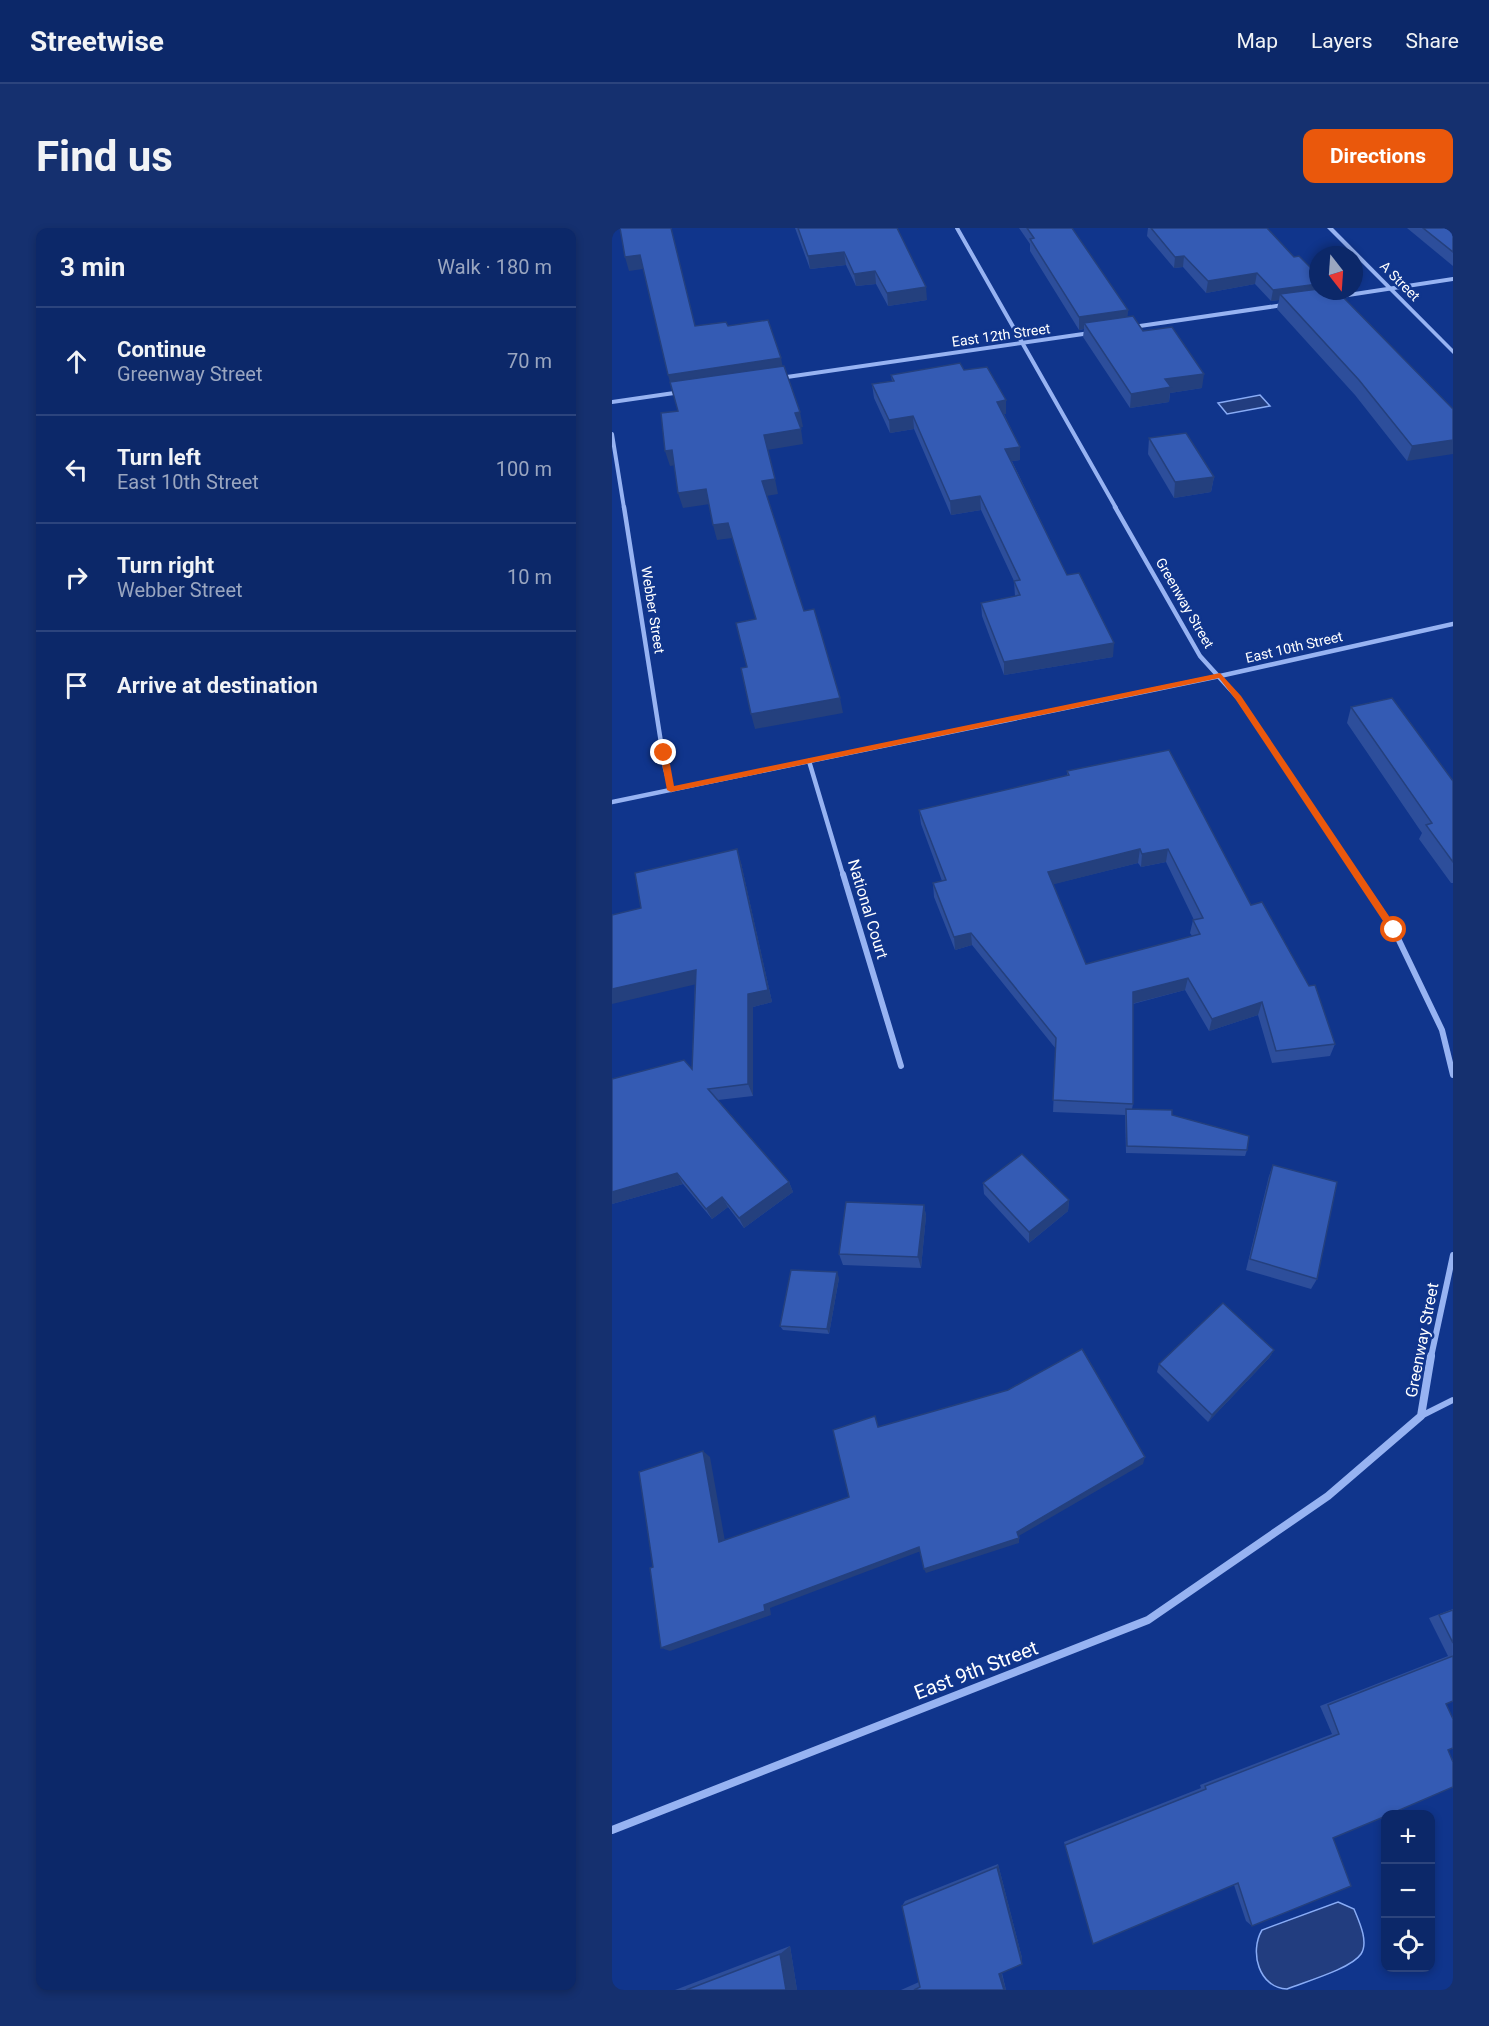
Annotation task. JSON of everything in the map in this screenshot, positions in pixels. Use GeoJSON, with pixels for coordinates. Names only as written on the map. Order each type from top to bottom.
{"type":"FeatureCollection","features":[{"type":"Feature","properties":{"kind":"street","name":"Greenway Street"},"geometry":{"type":"LineString","coordinates":[[957,228],[1200,656],[1238,698],[1394,930],[1442,1030],[1453,1075]]}},
{"type":"Feature","properties":{"kind":"street","name":"A Street"},"geometry":{"type":"LineString","coordinates":[[1330,228],[1453,352]]}},
{"type":"Feature","properties":{"kind":"street"},"geometry":{"type":"LineString","coordinates":[[1363,293],[1453,279]]}},
{"type":"Feature","properties":{"kind":"street"},"geometry":{"type":"LineString","coordinates":[[1128,327],[1294,303]]}},
{"type":"Feature","properties":{"kind":"street","name":"East 12th Street"},"geometry":{"type":"LineString","coordinates":[[776,378],[1093,332]]}},
{"type":"Feature","properties":{"kind":"street"},"geometry":{"type":"LineString","coordinates":[[612,402],[682,392]]}},
{"type":"Feature","properties":{"kind":"street","name":"Webber Street"},"geometry":{"type":"LineString","coordinates":[[612,434],[665,768],[671,790]]}},
{"type":"Feature","properties":{"kind":"street","name":"East 10th Street"},"geometry":{"type":"LineString","coordinates":[[612,802],[1220,676],[1453,624]]}},
{"type":"Feature","properties":{"kind":"street","name":"National Court"},"geometry":{"type":"LineString","coordinates":[[809,760],[901,1066]]}},
{"type":"Feature","properties":{"kind":"street","name":"Greenway Street"},"geometry":{"type":"LineString","coordinates":[[1328,1496],[1421,1416],[1437,1322],[1453,1255]]}},
{"type":"Feature","properties":{"kind":"street","name":"East 9th Street"},"geometry":{"type":"LineString","coordinates":[[612,1830],[1148,1620],[1328,1496]]}},
{"type":"Feature","properties":{"kind":"lane"},"geometry":{"type":"LineString","coordinates":[[1421,1416],[1453,1401]]}},
{"type":"Feature","properties":{"kind":"water"},"geometry":{"type":"Polygon","coordinates":[[[1260,395],[1270,406],[1227,414],[1218,403],[1260,395]]]}},
{"type":"Feature","properties":{"kind":"water"},"geometry":{"type":"Polygon","coordinates":[[[1338,1902],[1354,1909],[1361,1925],[1364,1944],[1356,1960],[1327,1975],[1287,1989],[1269,1982],[1263,1976],[1257,1958],[1256,1948],[1262,1930],[1338,1902]]]}},
{"type":"Feature","properties":{"kind":"building"},"geometry":{"type":"Polygon","coordinates":[[[620,228],[671,228],[695,326],[726,322],[728,326],[768,320],[781,358],[668,375],[640,255],[625,257],[620,228]]]}},
{"type":"Feature","properties":{"kind":"building"},"geometry":{"type":"Polygon","coordinates":[[[798,228],[897,228],[926,287],[887,293],[875,271],[854,274],[844,252],[808,256],[798,228]]]}},
{"type":"Feature","properties":{"kind":"building"},"geometry":{"type":"Polygon","coordinates":[[[1027,228],[1072,228],[1128,310],[1079,317],[1030,239],[1034,238],[1027,228]]]}},
{"type":"Feature","properties":{"kind":"building"},"geometry":{"type":"Polygon","coordinates":[[[1151,228],[1267,228],[1294,257],[1299,256],[1309,266],[1309,285],[1273,290],[1257,273],[1208,281],[1184,256],[1175,257],[1151,228]]]}},
{"type":"Feature","properties":{"kind":"building"},"geometry":{"type":"Polygon","coordinates":[[[1423,228],[1453,228],[1453,252],[1423,228]]]}},
{"type":"Feature","properties":{"kind":"building"},"geometry":{"type":"Polygon","coordinates":[[[1309,290],[1309,300],[1346,300],[1453,409],[1453,440],[1412,446],[1359,380],[1280,294],[1309,290]]]}},
{"type":"Feature","properties":{"kind":"building"},"geometry":{"type":"Polygon","coordinates":[[[1133,316],[1143,331],[1172,327],[1204,374],[1165,379],[1171,387],[1131,394],[1084,323],[1133,316]]]}},
{"type":"Feature","properties":{"kind":"building"},"geometry":{"type":"Polygon","coordinates":[[[960,363],[964,370],[987,367],[1006,400],[997,402],[1020,447],[1005,449],[1067,575],[1079,573],[1114,643],[1004,662],[981,603],[1020,595],[1014,581],[1020,580],[980,496],[950,501],[913,416],[889,420],[872,384],[894,381],[891,375],[960,363]]]}},
{"type":"Feature","properties":{"kind":"building"},"geometry":{"type":"Polygon","coordinates":[[[784,366],[800,412],[795,413],[801,429],[764,435],[775,479],[762,481],[804,611],[814,609],[840,698],[751,714],[741,668],[747,667],[736,623],[756,619],[728,523],[713,525],[706,489],[678,493],[672,450],[665,451],[661,413],[678,411],[670,382],[784,366]]]}},
{"type":"Feature","properties":{"kind":"building"},"geometry":{"type":"Polygon","coordinates":[[[1186,433],[1214,477],[1175,482],[1149,438],[1186,433]]]}},
{"type":"Feature","properties":{"kind":"building"},"geometry":{"type":"Polygon","coordinates":[[[1392,698],[1453,781],[1453,862],[1426,825],[1432,823],[1351,707],[1392,698]]]}},
{"type":"Feature","properties":{"kind":"building"},"geometry":{"type":"Polygon","coordinates":[[[1169,750],[1251,905],[1262,902],[1309,986],[1315,985],[1335,1044],[1276,1051],[1262,1002],[1212,1019],[1188,978],[1133,992],[1133,1104],[1053,1100],[1056,1038],[971,933],[954,937],[933,883],[946,880],[919,810],[1069,775],[1067,771],[1169,750]],[[1140,849],[1048,872],[1086,964],[1200,934],[1193,920],[1203,918],[1168,849],[1142,854],[1140,849]]]}},
{"type":"Feature","properties":{"kind":"building"},"geometry":{"type":"Polygon","coordinates":[[[737,849],[768,990],[748,994],[748,1084],[708,1089],[789,1182],[739,1218],[722,1197],[706,1209],[677,1173],[612,1192],[612,1079],[684,1060],[692,1069],[696,970],[612,989],[612,915],[641,908],[635,873],[737,849]]]}},
{"type":"Feature","properties":{"kind":"building"},"geometry":{"type":"Polygon","coordinates":[[[1126,1109],[1172,1110],[1172,1115],[1249,1136],[1247,1150],[1127,1146],[1126,1109]]]}},
{"type":"Feature","properties":{"kind":"building"},"geometry":{"type":"Polygon","coordinates":[[[1022,1154],[1069,1200],[1029,1232],[983,1183],[1022,1154]]]}},
{"type":"Feature","properties":{"kind":"building"},"geometry":{"type":"Polygon","coordinates":[[[1273,1165],[1337,1182],[1317,1279],[1250,1259],[1273,1165]]]}},
{"type":"Feature","properties":{"kind":"building"},"geometry":{"type":"Polygon","coordinates":[[[846,1202],[924,1205],[918,1257],[839,1254],[846,1202]]]}},
{"type":"Feature","properties":{"kind":"building"},"geometry":{"type":"Polygon","coordinates":[[[791,1270],[837,1272],[827,1329],[780,1326],[791,1270]]]}},
{"type":"Feature","properties":{"kind":"building"},"geometry":{"type":"Polygon","coordinates":[[[1223,1303],[1274,1350],[1212,1415],[1159,1364],[1223,1303]]]}},
{"type":"Feature","properties":{"kind":"building"},"geometry":{"type":"Polygon","coordinates":[[[1082,1349],[1145,1457],[1017,1532],[1019,1538],[924,1569],[919,1547],[764,1605],[765,1611],[661,1648],[650,1568],[653,1567],[639,1472],[703,1451],[719,1542],[849,1497],[833,1430],[875,1416],[878,1427],[1008,1390],[1082,1349]]]}},
{"type":"Feature","properties":{"kind":"building"},"geometry":{"type":"Polygon","coordinates":[[[1453,1610],[1453,1643],[1439,1615],[1453,1610]]]}},
{"type":"Feature","properties":{"kind":"building"},"geometry":{"type":"Polygon","coordinates":[[[1453,1656],[1453,1701],[1446,1704],[1453,1719],[1453,1748],[1448,1750],[1453,1762],[1453,1787],[1400,1810],[1381,1810],[1381,1818],[1333,1838],[1351,1886],[1252,1926],[1238,1883],[1093,1944],[1065,1845],[1206,1789],[1205,1786],[1339,1734],[1328,1705],[1453,1656]]]}},
{"type":"Feature","properties":{"kind":"building"},"geometry":{"type":"Polygon","coordinates":[[[997,1867],[1022,1964],[999,1974],[1004,1990],[914,1990],[920,1987],[902,1906],[997,1867]]]}},
{"type":"Feature","properties":{"kind":"building"},"geometry":{"type":"Polygon","coordinates":[[[780,1954],[786,1990],[686,1990],[780,1954]]]}},
{"type":"Feature","properties":{"kind":"route"},"geometry":{"type":"LineString","coordinates":[[664,753],[665,768],[671,790],[1220,676],[1238,698],[1394,930]]}}]}
